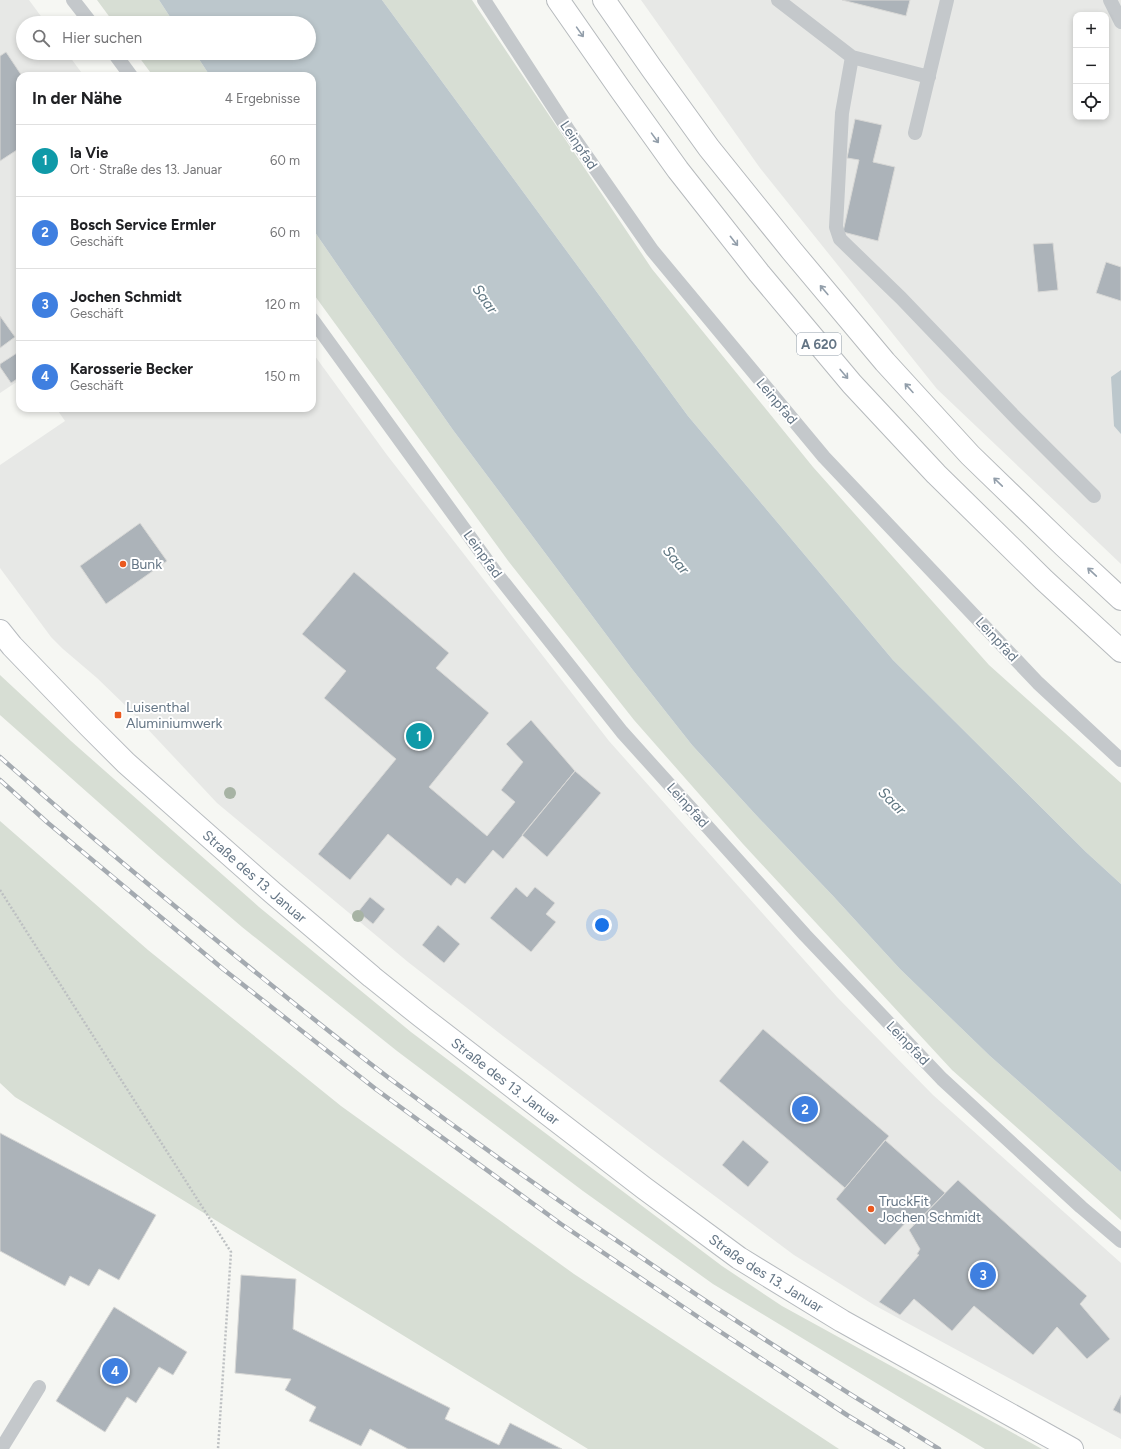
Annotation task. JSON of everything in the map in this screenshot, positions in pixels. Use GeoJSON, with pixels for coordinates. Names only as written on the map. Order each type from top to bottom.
{"type":"FeatureCollection","features":[{"type":"Feature","properties":{"kind":"main road","name":"A 620"},"geometry":{"type":"LineString","coordinates":[[558,0],[678,170],[760,273],[852,384],[936,474],[1044,580],[1121,651]]}},
{"type":"Feature","properties":{"kind":"main road","name":"A 620"},"geometry":{"type":"LineString","coordinates":[[604,0],[709,148],[792,252],[885,362],[970,455],[1121,599]]}},
{"type":"Feature","properties":{"kind":"main road","name":"Straße des 13. Januar"},"geometry":{"type":"LineString","coordinates":[[0,631],[78,715],[126,762],[273,893],[372,977],[422,1017],[644,1188],[739,1258],[842,1321],[1072,1449]]}},
{"type":"Feature","properties":{"kind":"lane"},"geometry":{"type":"LineString","coordinates":[[73,0],[86,16]]}},
{"type":"Feature","properties":{"kind":"lane","name":"Leinpfad"},"geometry":{"type":"LineString","coordinates":[[484,0],[569,131],[652,250],[814,445],[1038,683],[1121,760]]}},
{"type":"Feature","properties":{"kind":"lane"},"geometry":{"type":"LineString","coordinates":[[778,0],[852,57],[929,77]]}},
{"type":"Feature","properties":{"kind":"lane"},"geometry":{"type":"LineString","coordinates":[[915,133],[948,0]]}},
{"type":"Feature","properties":{"kind":"lane"},"geometry":{"type":"LineString","coordinates":[[1110,0],[1121,22]]}},
{"type":"Feature","properties":{"kind":"lane"},"geometry":{"type":"LineString","coordinates":[[852,57],[842,113],[836,227],[840,238],[901,298],[1014,416],[1094,496]]}},
{"type":"Feature","properties":{"kind":"lane"},"geometry":{"type":"LineString","coordinates":[[119,60],[128,72]]}},
{"type":"Feature","properties":{"kind":"lane","name":"Leinpfad"},"geometry":{"type":"LineString","coordinates":[[316,324],[496,573],[622,732],[805,935],[942,1080],[1121,1241]]}},
{"type":"Feature","properties":{"kind":"lane"},"geometry":{"type":"LineString","coordinates":[[0,1449],[39,1387]]}},
{"type":"Feature","properties":{"kind":"path"},"geometry":{"type":"LineString","coordinates":[[0,890],[231,1252],[218,1449]]}},
{"type":"Feature","properties":{"kind":"shaded area"},"geometry":{"type":"Polygon","coordinates":[[[0,0],[29,0],[41,16],[16,16],[16,60],[72,60],[81,72],[16,72],[16,382],[0,393],[0,0]]]}},
{"type":"Feature","properties":{"kind":"shaded area"},"geometry":{"type":"Polygon","coordinates":[[[97,0],[159,0],[169,16],[109,16],[97,0]]]}},
{"type":"Feature","properties":{"kind":"shaded area"},"geometry":{"type":"Polygon","coordinates":[[[382,0],[472,0],[652,269],[813,467],[989,665],[1121,783],[1121,884],[1086,852],[893,660],[688,416],[382,0]]]}},
{"type":"Feature","properties":{"kind":"shaded area"},"geometry":{"type":"Polygon","coordinates":[[[641,0],[1121,0],[1121,564],[937,389],[760,168],[641,0]]]}},
{"type":"Feature","properties":{"kind":"shaded area"},"geometry":{"type":"Polygon","coordinates":[[[141,60],[200,60],[207,72],[150,72],[141,60]]]}},
{"type":"Feature","properties":{"kind":"shaded area"},"geometry":{"type":"Polygon","coordinates":[[[316,234],[453,430],[632,669],[692,745],[900,969],[990,1056],[1121,1172],[1121,1220],[952,1070],[743,844],[634,720],[509,562],[316,297],[316,234]]]}},
{"type":"Feature","properties":{"kind":"shaded area"},"geometry":{"type":"Polygon","coordinates":[[[316,357],[387,455],[609,741],[837,997],[933,1095],[1121,1263],[1121,1439],[874,1305],[794,1255],[649,1147],[408,962],[217,803],[127,707],[51,637],[0,568],[0,465],[65,421],[59,412],[316,412],[316,357]]]}},
{"type":"Feature","properties":{"kind":"shaded area"},"geometry":{"type":"Polygon","coordinates":[[[0,675],[71,741],[259,907],[411,1032],[722,1266],[782,1306],[1042,1449],[985,1449],[713,1284],[583,1191],[397,1051],[242,927],[158,855],[0,715],[0,675]]]}},
{"type":"Feature","properties":{"kind":"shaded area"},"geometry":{"type":"Polygon","coordinates":[[[0,821],[148,950],[341,1106],[574,1274],[839,1449],[588,1449],[15,1097],[0,1083],[0,821]]]}},
{"type":"Feature","properties":{"kind":"water","name":"Saar"},"geometry":{"type":"Polygon","coordinates":[[[159,0],[382,0],[688,416],[893,660],[1086,852],[1121,884],[1121,1172],[990,1056],[900,969],[692,745],[632,669],[453,430],[354,289],[316,234],[316,72],[207,72],[200,60],[316,60],[316,16],[169,16],[159,0]]]}},
{"type":"Feature","properties":{"kind":"water"},"geometry":{"type":"Polygon","coordinates":[[[1121,370],[1121,434],[1114,426],[1111,377],[1121,370]]]}},
{"type":"Feature","properties":{"kind":"building"},"geometry":{"type":"Polygon","coordinates":[[[842,0],[910,0],[906,16],[842,0]]]}},
{"type":"Feature","properties":{"kind":"building"},"geometry":{"type":"Polygon","coordinates":[[[6,52],[19,72],[16,72],[16,151],[0,161],[0,56],[6,52]]]}},
{"type":"Feature","properties":{"kind":"building"},"geometry":{"type":"Polygon","coordinates":[[[855,119],[882,125],[873,162],[895,167],[878,241],[843,232],[859,160],[847,158],[855,119]]]}},
{"type":"Feature","properties":{"kind":"building"},"geometry":{"type":"Polygon","coordinates":[[[1053,243],[1058,290],[1038,292],[1033,244],[1053,243]]]}},
{"type":"Feature","properties":{"kind":"building"},"geometry":{"type":"Polygon","coordinates":[[[1106,262],[1121,267],[1121,301],[1096,293],[1106,262]]]}},
{"type":"Feature","properties":{"kind":"building"},"geometry":{"type":"Polygon","coordinates":[[[0,316],[15,337],[0,348],[0,316]]]}},
{"type":"Feature","properties":{"kind":"building"},"geometry":{"type":"Polygon","coordinates":[[[16,354],[16,380],[11,383],[0,367],[0,364],[16,354]]]}},
{"type":"Feature","properties":{"kind":"building","name":"Bunk"},"geometry":{"type":"Polygon","coordinates":[[[140,523],[167,561],[106,604],[80,566],[140,523]]]}},
{"type":"Feature","properties":{"kind":"building"},"geometry":{"type":"Polygon","coordinates":[[[354,572],[449,653],[436,668],[489,713],[429,787],[487,836],[515,802],[501,790],[523,762],[506,744],[531,720],[575,771],[503,859],[493,850],[465,884],[457,878],[451,886],[388,834],[350,880],[318,854],[396,759],[324,698],[346,671],[302,634],[354,572]]]}},
{"type":"Feature","properties":{"kind":"building"},"geometry":{"type":"Polygon","coordinates":[[[575,771],[601,793],[547,857],[522,835],[575,771]]]}},
{"type":"Feature","properties":{"kind":"building"},"geometry":{"type":"Polygon","coordinates":[[[516,887],[527,897],[535,887],[555,903],[546,914],[556,922],[531,952],[490,918],[516,887]]]}},
{"type":"Feature","properties":{"kind":"building"},"geometry":{"type":"Polygon","coordinates":[[[370,897],[385,909],[373,924],[358,912],[370,897]]]}},
{"type":"Feature","properties":{"kind":"building"},"geometry":{"type":"Polygon","coordinates":[[[438,925],[460,944],[444,963],[422,945],[438,925]]]}},
{"type":"Feature","properties":{"kind":"building"},"geometry":{"type":"Polygon","coordinates":[[[763,1029],[889,1136],[845,1188],[719,1081],[763,1029]]]}},
{"type":"Feature","properties":{"kind":"building"},"geometry":{"type":"Polygon","coordinates":[[[0,1133],[156,1215],[119,1280],[99,1269],[89,1286],[70,1276],[65,1286],[0,1251],[0,1133]]]}},
{"type":"Feature","properties":{"kind":"building"},"geometry":{"type":"Polygon","coordinates":[[[743,1140],[769,1162],[748,1187],[722,1165],[743,1140]]]}},
{"type":"Feature","properties":{"kind":"building"},"geometry":{"type":"Polygon","coordinates":[[[885,1140],[945,1193],[914,1225],[909,1219],[885,1245],[836,1199],[885,1140]]]}},
{"type":"Feature","properties":{"kind":"building"},"geometry":{"type":"Polygon","coordinates":[[[958,1180],[1087,1296],[1080,1304],[1110,1339],[1087,1359],[1057,1327],[1033,1355],[974,1306],[952,1331],[914,1299],[900,1315],[879,1302],[919,1255],[917,1254],[920,1249],[909,1230],[958,1180]]]}},
{"type":"Feature","properties":{"kind":"building"},"geometry":{"type":"Polygon","coordinates":[[[241,1275],[296,1279],[293,1329],[450,1408],[445,1419],[499,1445],[510,1423],[562,1449],[408,1449],[370,1429],[361,1446],[309,1421],[316,1407],[285,1390],[291,1379],[235,1373],[241,1275]]]}},
{"type":"Feature","properties":{"kind":"building"},"geometry":{"type":"Polygon","coordinates":[[[114,1307],[187,1352],[173,1375],[159,1367],[136,1403],[127,1397],[105,1432],[56,1401],[114,1307]]]}},
{"type":"Feature","properties":{"kind":"building"},"geometry":{"type":"Polygon","coordinates":[[[1121,1395],[1121,1414],[1113,1410],[1121,1395]]]}},
{"type":"Feature","properties":{"kind":"railway"},"geometry":{"type":"LineString","coordinates":[[0,757],[165,898],[304,1012],[389,1078],[523,1175],[660,1270],[798,1361],[939,1449]]}},
{"type":"Feature","properties":{"kind":"railway"},"geometry":{"type":"LineString","coordinates":[[0,780],[48,823],[223,969],[377,1090],[561,1224],[704,1321],[847,1415],[903,1449]]}},
{"type":"Feature","properties":{"kind":"place","name":"Bunk"},"geometry":{"type":"Point","coordinates":[123,564]}},
{"type":"Feature","properties":{"kind":"place","name":"Luisenthal Aluminiumwerk"},"geometry":{"type":"Point","coordinates":[118,715]}},
{"type":"Feature","properties":{"kind":"place","name":"la Vie"},"geometry":{"type":"Point","coordinates":[419,736]}},
{"type":"Feature","properties":{"kind":"place","name":"Bosch Service Ermler"},"geometry":{"type":"Point","coordinates":[805,1109]}},
{"type":"Feature","properties":{"kind":"place","name":"TruckFit Jochen Schmidt"},"geometry":{"type":"Point","coordinates":[871,1209]}},
{"type":"Feature","properties":{"kind":"place","name":"Jochen Schmidt"},"geometry":{"type":"Point","coordinates":[983,1275]}},
{"type":"Feature","properties":{"kind":"place","name":"Karosserie Becker"},"geometry":{"type":"Point","coordinates":[115,1371]}}]}
